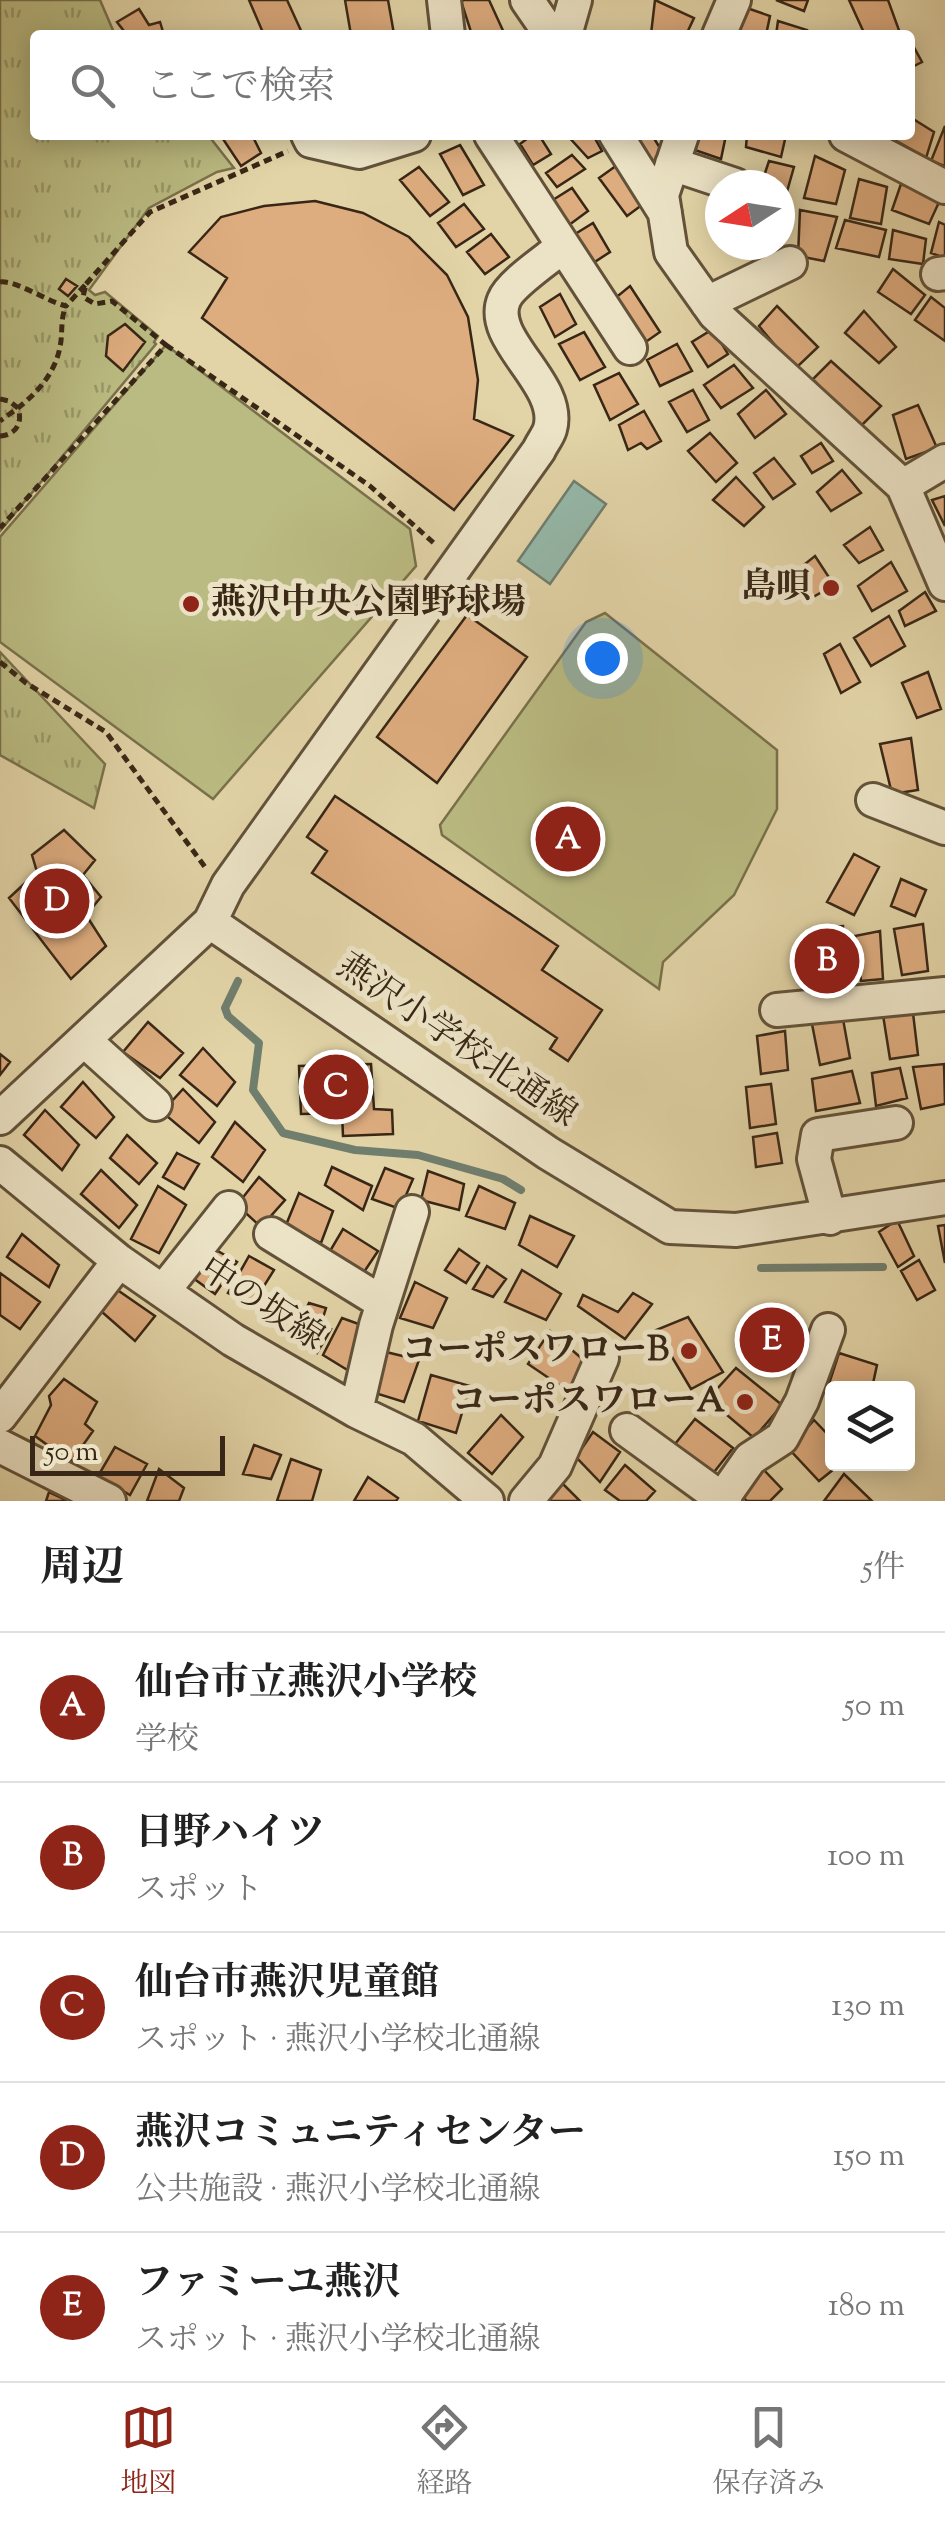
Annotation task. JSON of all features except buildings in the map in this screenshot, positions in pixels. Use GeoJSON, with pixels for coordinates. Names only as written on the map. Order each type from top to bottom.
{"type":"FeatureCollection","features":[{"type":"Feature","properties":{"kind":"street"},"geometry":{"type":"LineString","coordinates":[[444,0],[447,30]]}},
{"type":"Feature","properties":{"kind":"street"},"geometry":{"type":"LineString","coordinates":[[526,0],[547,30]]}},
{"type":"Feature","properties":{"kind":"street"},"geometry":{"type":"LineString","coordinates":[[566,30],[574,0]]}},
{"type":"Feature","properties":{"kind":"street"},"geometry":{"type":"LineString","coordinates":[[721,30],[734,0]]}},
{"type":"Feature","properties":{"kind":"street"},"geometry":{"type":"LineString","coordinates":[[316,140],[360,152],[398,140]]}},
{"type":"Feature","properties":{"kind":"street"},"geometry":{"type":"LineString","coordinates":[[493,140],[630,348]]}},
{"type":"Feature","properties":{"kind":"street"},"geometry":{"type":"LineString","coordinates":[[619,140],[665,213]]}},
{"type":"Feature","properties":{"kind":"street"},"geometry":{"type":"LineString","coordinates":[[855,140],[945,188]]}},
{"type":"Feature","properties":{"kind":"street"},"geometry":{"type":"LineString","coordinates":[[711,170],[677,149],[662,195],[671,252],[715,314],[902,486],[945,584]]}},
{"type":"Feature","properties":{"kind":"street"},"geometry":{"type":"LineString","coordinates":[[0,1118],[210,922],[228,885],[539,450],[550,429],[548,401],[500,313],[505,296],[562,247]]}},
{"type":"Feature","properties":{"kind":"street"},"geometry":{"type":"LineString","coordinates":[[707,303],[790,263]]}},
{"type":"Feature","properties":{"kind":"street"},"geometry":{"type":"LineString","coordinates":[[902,486],[945,461]]}},
{"type":"Feature","properties":{"kind":"street"},"geometry":{"type":"LineString","coordinates":[[873,800],[945,828]]}},
{"type":"Feature","properties":{"kind":"street","name":"燕沢小学校北通線"},"geometry":{"type":"LineString","coordinates":[[210,922],[548,1154],[670,1227],[736,1230],[945,1198]]}},
{"type":"Feature","properties":{"kind":"street"},"geometry":{"type":"LineString","coordinates":[[777,1010],[945,994]]}},
{"type":"Feature","properties":{"kind":"street"},"geometry":{"type":"LineString","coordinates":[[84,1040],[155,1104]]}},
{"type":"Feature","properties":{"kind":"street"},"geometry":{"type":"LineString","coordinates":[[830,1218],[814,1159],[818,1136],[896,1123]]}},
{"type":"Feature","properties":{"kind":"street","name":"中の坂線"},"geometry":{"type":"LineString","coordinates":[[0,1164],[119,1261],[233,1340],[356,1411],[414,1439],[477,1498]]}},
{"type":"Feature","properties":{"kind":"street"},"geometry":{"type":"LineString","coordinates":[[164,1290],[229,1208]]}},
{"type":"Feature","properties":{"kind":"street"},"geometry":{"type":"LineString","coordinates":[[356,1411],[382,1303],[412,1212]]}},
{"type":"Feature","properties":{"kind":"street"},"geometry":{"type":"LineString","coordinates":[[271,1234],[382,1303]]}},
{"type":"Feature","properties":{"kind":"street"},"geometry":{"type":"LineString","coordinates":[[0,1416],[119,1261]]}},
{"type":"Feature","properties":{"kind":"street"},"geometry":{"type":"LineString","coordinates":[[627,1430],[724,1500],[750,1460],[782,1438],[802,1401],[828,1330]]}},
{"type":"Feature","properties":{"kind":"street"},"geometry":{"type":"LineString","coordinates":[[526,1501],[555,1466],[602,1358]]}},
{"type":"Feature","properties":{"kind":"street"},"geometry":{"type":"LineString","coordinates":[[0,1446],[109,1501]]}},
{"type":"Feature","properties":{"kind":"path"},"geometry":{"type":"LineString","coordinates":[[0,422],[50,376],[60,349],[66,306],[150,212],[305,140]]}},
{"type":"Feature","properties":{"kind":"path"},"geometry":{"type":"LineString","coordinates":[[0,279],[66,306]]}},
{"type":"Feature","properties":{"kind":"path"},"geometry":{"type":"LineString","coordinates":[[86,284],[83,296],[94,304],[112,300],[166,345],[370,486],[440,549]]}},
{"type":"Feature","properties":{"kind":"path"},"geometry":{"type":"LineString","coordinates":[[0,528],[166,345]]}},
{"type":"Feature","properties":{"kind":"path"},"geometry":{"type":"LineString","coordinates":[[0,399],[9,400],[18,408],[20,420],[10,435],[0,436]]}},
{"type":"Feature","properties":{"kind":"path"},"geometry":{"type":"LineString","coordinates":[[0,662],[26,683],[106,732],[208,871],[216,857]]}},
{"type":"Feature","properties":{"kind":"green space"},"geometry":{"type":"Polygon","coordinates":[[[0,0],[100,0],[113,30],[30,30],[30,140],[212,140],[234,168],[217,172],[149,208],[89,290],[95,295],[105,292],[158,336],[156,344],[0,531],[0,0]]]}},
{"type":"Feature","properties":{"kind":"green space","name":"燕沢中央公園野球場"},"geometry":{"type":"Polygon","coordinates":[[[166,345],[410,529],[416,566],[213,799],[0,642],[0,537],[166,345]]]}},
{"type":"Feature","properties":{"kind":"green space"},"geometry":{"type":"Polygon","coordinates":[[[605,613],[777,750],[777,809],[734,895],[663,962],[659,989],[442,835],[440,825],[586,622],[605,613]]]}},
{"type":"Feature","properties":{"kind":"green space"},"geometry":{"type":"Polygon","coordinates":[[[0,652],[105,764],[94,808],[0,755],[0,652]]]}},
{"type":"Feature","properties":{"kind":"shaded area"},"geometry":{"type":"Polygon","coordinates":[[[574,481],[606,504],[550,584],[518,561],[574,481]]]}},
{"type":"Feature","properties":{"kind":"waterway"},"geometry":{"type":"LineString","coordinates":[[238,981],[225,1008],[228,1016],[259,1043],[253,1090],[283,1133],[355,1150],[418,1155],[503,1179],[521,1190]]}},
{"type":"Feature","properties":{"kind":"waterway"},"geometry":{"type":"LineString","coordinates":[[761,1268],[883,1267]]}},
{"type":"Feature","properties":{"kind":"place","name":"島唄"},"geometry":{"type":"Point","coordinates":[831,588]}},
{"type":"Feature","properties":{"kind":"place","name":"燕沢中央公園野球場"},"geometry":{"type":"Point","coordinates":[191,604]}},
{"type":"Feature","properties":{"kind":"place","name":"仙台市立燕沢小学校"},"geometry":{"type":"Point","coordinates":[568,839]}},
{"type":"Feature","properties":{"kind":"place","name":"燕沢コミュニティセンター"},"geometry":{"type":"Point","coordinates":[57,901]}},
{"type":"Feature","properties":{"kind":"place","name":"日野ハイツ"},"geometry":{"type":"Point","coordinates":[827,961]}},
{"type":"Feature","properties":{"kind":"place","name":"仙台市燕沢児童館"},"geometry":{"type":"Point","coordinates":[336,1087]}},
{"type":"Feature","properties":{"kind":"place","name":"ファミーユ燕沢"},"geometry":{"type":"Point","coordinates":[772,1340]}},
{"type":"Feature","properties":{"kind":"place","name":"コーポスワローB"},"geometry":{"type":"Point","coordinates":[689,1351]}},
{"type":"Feature","properties":{"kind":"place","name":"コーポスワローA"},"geometry":{"type":"Point","coordinates":[745,1402]}}]}
